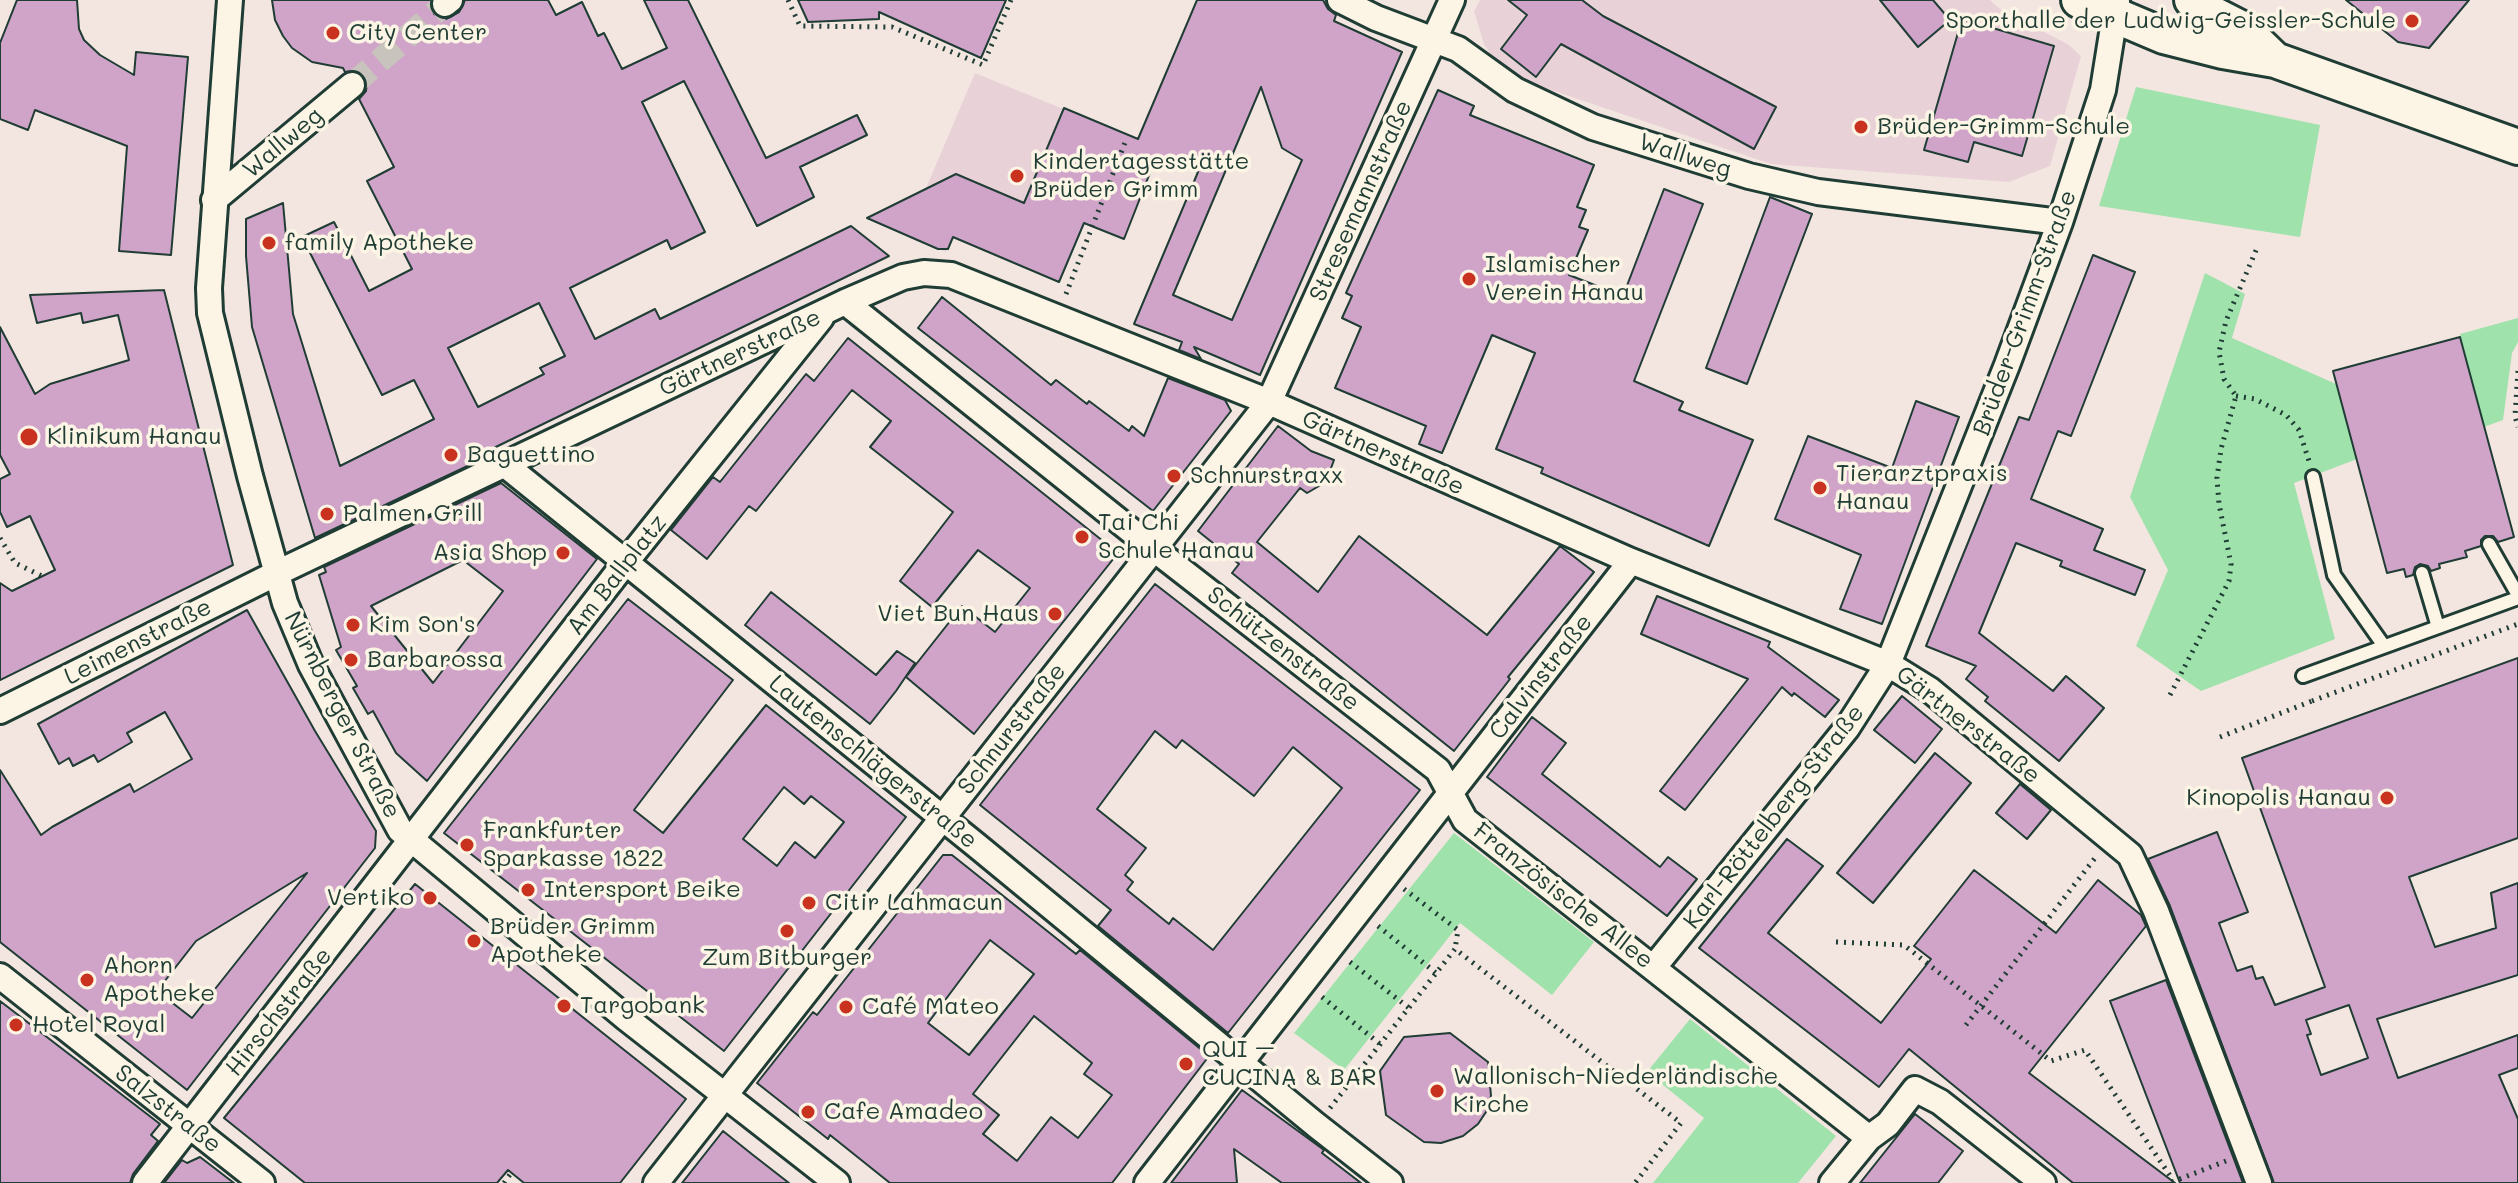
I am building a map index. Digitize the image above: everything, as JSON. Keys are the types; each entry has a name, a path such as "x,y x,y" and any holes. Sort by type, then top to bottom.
{"main road":[{"path":"2079,0 2116,8 2189,43 2275,60 2518,147"},
{"path":"2192,0 2199,7 2244,30 2275,60"},
{"path":"2483,134 2518,164"}],"street":[{"name":"Nürnberger Straße","path":"230,0 214,200 210,313 277,573 294,630 311,665 400,830 626,1018 837,1183"},
{"name":"Wallweg","path":"1340,0 1376,18 1458,49 1515,90 1593,127 1749,176 1818,192 2060,222"},
{"name":"Stresemannstraße","path":"1269,402 1452,0"},
{"name":"Brüder-Grimm-Straße","path":"1888,664 2060,222 2103,90 2116,8"},
{"name":"Wallweg","path":"214,200 352,85"},
{"name":"Gärtnerstraße","path":"277,573 835,307 903,277 924,273 951,275 1269,402 1631,561 1888,664 1930,690 2130,855 2150,897 2259,1183"},
{"name":"Schützenstraße","path":"835,307 1438,770 1451,793"},
{"name":"Am Ballplatz","path":"412,840 625,563 835,307"},
{"name":"Schnurstraße","path":"656,1183 1269,402"},
{"name":"Lautenschlägerstraße","path":"504,464 1241,1062"},
{"name":"Calvinstraße","path":"1451,793 1631,561"},
{"name":"Leimenstraße","path":"0,711 277,573"},
{"name":"Karl-Röttelberg-Straße","path":"1654,967 1847,728 1888,664"},
{"path":"1147,1183 1451,793"},
{"name":"Französische Allee","path":"1451,793 1465,820 1869,1138"},
{"name":"Hirschstraße","path":"145,1183 412,840"},
{"name":"Salzstraße","path":"0,976 262,1183"},
{"path":"1241,1062 1390,1183"},
{"path":"1832,1183 1869,1138 1888,1124 1915,1089 1940,1102 2043,1183"}],"lane":[{"path":"2313,477 2334,575 2384,646"},
{"path":"2303,676 2518,596 2489,544"},
{"path":"2422,573 2438,627"}],"path":[{"path":"788,0 800,26 849,23 892,27 931,39 983,65 1011,0"},
{"path":"1056,317 1126,140"},
{"path":"2257,248 2226,321 2219,352 2224,379 2236,396 2255,399 2286,415 2299,430 2313,477"},
{"path":"2518,371 2515,416 2518,427"},
{"path":"2170,695 2229,581 2231,564 2217,478 2221,449 2236,396"},
{"path":"0,538 15,563 42,576"},
{"path":"2220,737 2518,624"},
{"path":"2303,676 2312,701"},
{"path":"1966,1025 2110,838"},
{"path":"1316,1125 1455,949 1458,930 1387,875"},
{"path":"1359,911 1436,973"},
{"path":"1836,942 1904,945 2051,1061 2085,1050 2172,1182 2247,1152"},
{"path":"1331,947 1409,1008"},
{"path":"1455,949 1681,1123 1635,1183"},
{"path":"1303,982 1380,1044"},
{"path":"504,1183 511,1173"}],"shaded area":[{"name":"Brüder-Grimm-Schule","path":"1480,0 1990,0 2000,9 2069,45 2081,56 2050,166 2009,182 1771,164 1512,74 1493,58 1484,44 1474,11"},
{"name":"Kindertagesstätte Brüder Grimm","path":"975,73 1122,133 1059,282 953,237 946,252 919,241 918,207"}],"green space":[{"path":"2136,87 2320,125 2300,237 2099,206"},
{"path":"2205,273 2245,294 2232,338 2336,384 2357,459 2294,483 2335,639 2201,691 2136,646 2168,570 2130,497"},
{"path":"2518,318 2518,342 2512,353 2503,420 2484,427 2460,334"},
{"path":"1454,833 1594,942 1552,995 1460,923 1344,1070 1294,1033"},
{"path":"1690,1019 1836,1136 1798,1183 1653,1183 1704,1118 1647,1072"}],"building":[{"path":"17,0 77,0 79,29 84,40 100,55 134,75 136,52 188,57 171,255 119,251 127,146 35,110 28,130 0,119 0,43"},
{"path":"272,0 431,0 434,14 446,19 459,12 465,0 548,0 556,15 582,2 598,36 604,33 622,69 667,48 644,0 688,0 766,158 857,115 867,135 800,167 814,197 757,226 684,81 642,102 705,232 671,249 667,240 570,288 595,339 655,309 660,319 851,226 889,256 469,460 474,463 315,538 252,327 246,219 283,203 293,314 340,466 434,419 414,380 382,395 302,237 334,222 369,291 412,269 367,181 394,167 359,99 366,91 367,82 358,71 345,72 343,68 312,62 292,48 275,20","holes":["539,303 565,356 540,368 544,374 478,407 448,348"]},
{"path":"798,0 1006,0 981,58 879,12 879,19 808,22"},
{"path":"1197,0 1323,0 1336,15 1334,21 1402,52 1260,375 1194,347 1201,359 1179,350 1182,342 1134,324 1198,172 1157,155 1124,239 1084,223 1059,282 953,237 948,249 938,249 867,218 956,174 1024,203 1064,108 1138,139","holes":["1261,87 1282,148 1302,160 1232,320 1173,295"]},
{"path":"1508,0 1582,0 1603,16 1776,107 1754,149 1561,44 1536,77 1501,49 1527,15"},
{"path":"1880,0 1933,0 1950,20 1918,47"},
{"name":"Sporthalle der Ludwig-Geissler-Schule","path":"2346,0 2469,0 2429,48 2398,42"},
{"path":"1962,19 2054,46 2022,156 1974,142 1968,162 1924,150"},
{"path":"1438,90 1474,106 1470,115 1594,165 1577,207 1586,210 1579,227 1588,230 1569,275 1623,296 1664,189 1703,204 1634,381 1683,402 1679,410 1753,440 1709,546 1541,473 1543,468 1496,449 1535,353 1492,335 1442,453 1419,444 1426,426 1335,388 1361,327 1342,318 1352,296 1346,293"},
{"path":"1770,197 1812,214 1747,384 1706,368"},
{"path":"2093,255 2135,272 2071,436 2058,431 2031,499 2103,529 2094,550 2145,570 2135,595 2060,566 2062,561 2016,543 1979,633 2053,691 2066,676 2104,708 2059,761 1985,701 1988,697 1966,679 1976,666 1926,646 2019,417 2029,420"},
{"path":"164,290 233,565 0,680 0,583 12,591 55,570 30,516 7,527 0,512 0,479 10,474 0,455 0,327 35,394 50,384 129,360 118,315 83,323 81,313 37,323 30,295"},
{"path":"942,297 1051,385 1056,380 1129,431 1132,426 1144,436 1168,378 1225,400 1231,411 1153,511 918,328"},
{"path":"2460,337 2514,537 2498,542 2493,536 2485,536 2481,546 2465,551 2467,557 2439,564 2440,568 2431,571 2428,566 2420,564 2415,567 2413,575 2406,577 2404,569 2387,573 2333,371"},
{"path":"848,338 1118,553 974,734 906,677 962,606 995,632 1030,588 978,550 932,607 900,581 953,512 870,447 891,421 852,390 756,511 749,506 707,559 671,530 713,477 720,482 806,374 814,381"},
{"path":"1916,401 1959,417 1882,624 1840,609 1861,555 1775,519 1808,436 1892,468"},
{"path":"1278,426 1311,451 1334,460 1326,482 1307,493 1300,488 1257,542 1318,592 1359,536 1487,635 1560,546 1594,572 1508,677 1510,679 1454,751 1232,573 1239,564 1198,531"},
{"path":"501,483 597,559 427,781 396,753 373,711 368,714 353,688 357,686 336,650 341,647 319,575 326,572 324,567","holes":["463,560 503,591 433,683 371,606"]},
{"path":"1155,584 1420,790 1228,1033 1098,926 1111,910 980,805","holes":["1155,731 1176,748 1182,740 1254,796 1293,747 1342,788 1213,950 1173,918 1169,924 1127,890 1133,882 1125,875 1146,848 1097,809"]},
{"path":"771,592 876,675 897,651 915,663 870,724 745,625"},
{"path":"1657,596 1770,642 1768,647 1839,700 1825,717 1782,687 1685,810 1660,791 1748,679 1641,634"},
{"path":"628,599 733,680 634,810 663,833 766,705 906,817 724,1051 444,833","holes":["784,787 804,804 811,796 844,822 815,858 795,842 777,866 743,839"]},
{"path":"247,610 376,831 375,848 187,1090 0,942 0,770 41,835 130,784 134,792 192,759 165,712 127,733 132,742 98,762 94,755 73,766 69,758 59,764 38,724","holes":["307,873 192,1018 157,991 196,941"]},
{"path":"2518,658 2518,838 2409,877 2435,947 2496,928 2491,893 2518,883 2518,975 2377,1019 2398,1078 2518,1035 2518,1068 2499,1075 2518,1119 2518,1183 2274,1183 2170,906 2148,859 2217,832 2248,912 2219,923 2237,971 2252,966 2256,979 2263,977 2275,1005 2325,987 2242,758","holes":["2349,1005 2368,1058 2321,1075 2307,1035 2311,1034 2306,1020"]},
{"path":"1902,696 1942,729 1915,763 1874,730"},
{"path":"1532,717 1566,743 1542,774 1660,867 1668,857 1697,879 1667,916 1487,777"},
{"path":"1935,753 1971,783 1873,903 1837,873"},
{"path":"2020,784 2051,810 2027,839 1996,813"},
{"path":"1787,839 1823,866 1768,933 1881,1023 1931,959 1914,946 1974,870 2056,933 2098,880 2141,915 2146,926 2029,1073 2175,1183 2073,1183 1909,1049 1879,1087 1699,948"},
{"path":"943,855 952,855 1076,954 1080,950 1209,1056 1112,1183 890,1183 757,1083 813,1012 817,1015","holes":["990,940 1034,974 969,1055 928,1023","1034,1016 1092,1063 1084,1074 1112,1095 1078,1138 1051,1117 1017,1161 983,1134 999,1115 973,1094"]},
{"path":"415,884 686,1099 620,1183 524,1183 508,1170 497,1183 305,1183 224,1118"},
{"path":"2166,980 2243,1183 2180,1183 2110,1001"},
{"path":"0,1001 160,1124 151,1135 158,1141 133,1174 130,1183 0,1183"},
{"name":"Wallonisch-Niederländische Kirche","path":"1450,1033 1488,1062 1491,1096 1478,1124 1463,1136 1441,1143 1424,1142 1386,1115 1380,1071 1404,1037"},
{"path":"1242,1090 1324,1150 1322,1153 1361,1183 1282,1183 1234,1149 1237,1183 1171,1183"},
{"path":"1915,1114 1963,1151 1938,1183 1860,1183"},
{"path":"723,1131 753,1155 789,1183 682,1183"},
{"path":"200,1157 234,1183 164,1183 182,1160 187,1163"}],"tunnel":[{"path":"352,85 445,4"}],"place":[{"name":"Sporthalle der Ludwig-Geissler-Schule","path":"2412,21"},
{"name":"City Center","path":"333,33"},
{"name":"Brüder-Grimm-Schule","path":"1861,127"},
{"name":"Kindertagesstätte Brüder Grimm","path":"1017,176"},
{"name":"family Apotheke","path":"269,243"},
{"name":"Islamischer Verein Hanau","path":"1469,279"},
{"name":"Klinikum Hanau","path":"29,437"},
{"name":"Baguettino","path":"451,455"},
{"name":"Schnurstraxx","path":"1174,476"},
{"name":"Tierarztpraxis Hanau","path":"1820,488"},
{"name":"Palmen Grill","path":"327,514"},
{"name":"Tai Chi Schule Hanau","path":"1082,537"},
{"name":"Asia Shop","path":"563,553"},
{"name":"Viet Bun Haus","path":"1055,614"},
{"name":"Kim Son's","path":"353,625"},
{"name":"Barbarossa","path":"351,660"},
{"name":"Kinopolis Hanau","path":"2387,798"},
{"name":"Frankfurter Sparkasse 1822","path":"467,845"},
{"name":"Intersport Beike","path":"528,890"},
{"name":"Vertiko","path":"430,898"},
{"name":"Citir Lahmacun","path":"809,903"},
{"name":"Zum Bitburger","path":"787,931"},
{"name":"Brüder Grimm Apotheke","path":"474,941"},
{"name":"Ahorn Apotheke","path":"87,980"},
{"name":"Targobank","path":"564,1006"},
{"name":"Café Mateo","path":"846,1007"},
{"name":"Hotel Royal","path":"16,1025"},
{"name":"QUI – CUCINA & BAR","path":"1186,1064"},
{"name":"Wallonisch-Niederländische Kirche","path":"1437,1091"},
{"name":"Cafe Amadeo","path":"808,1112"}]}
